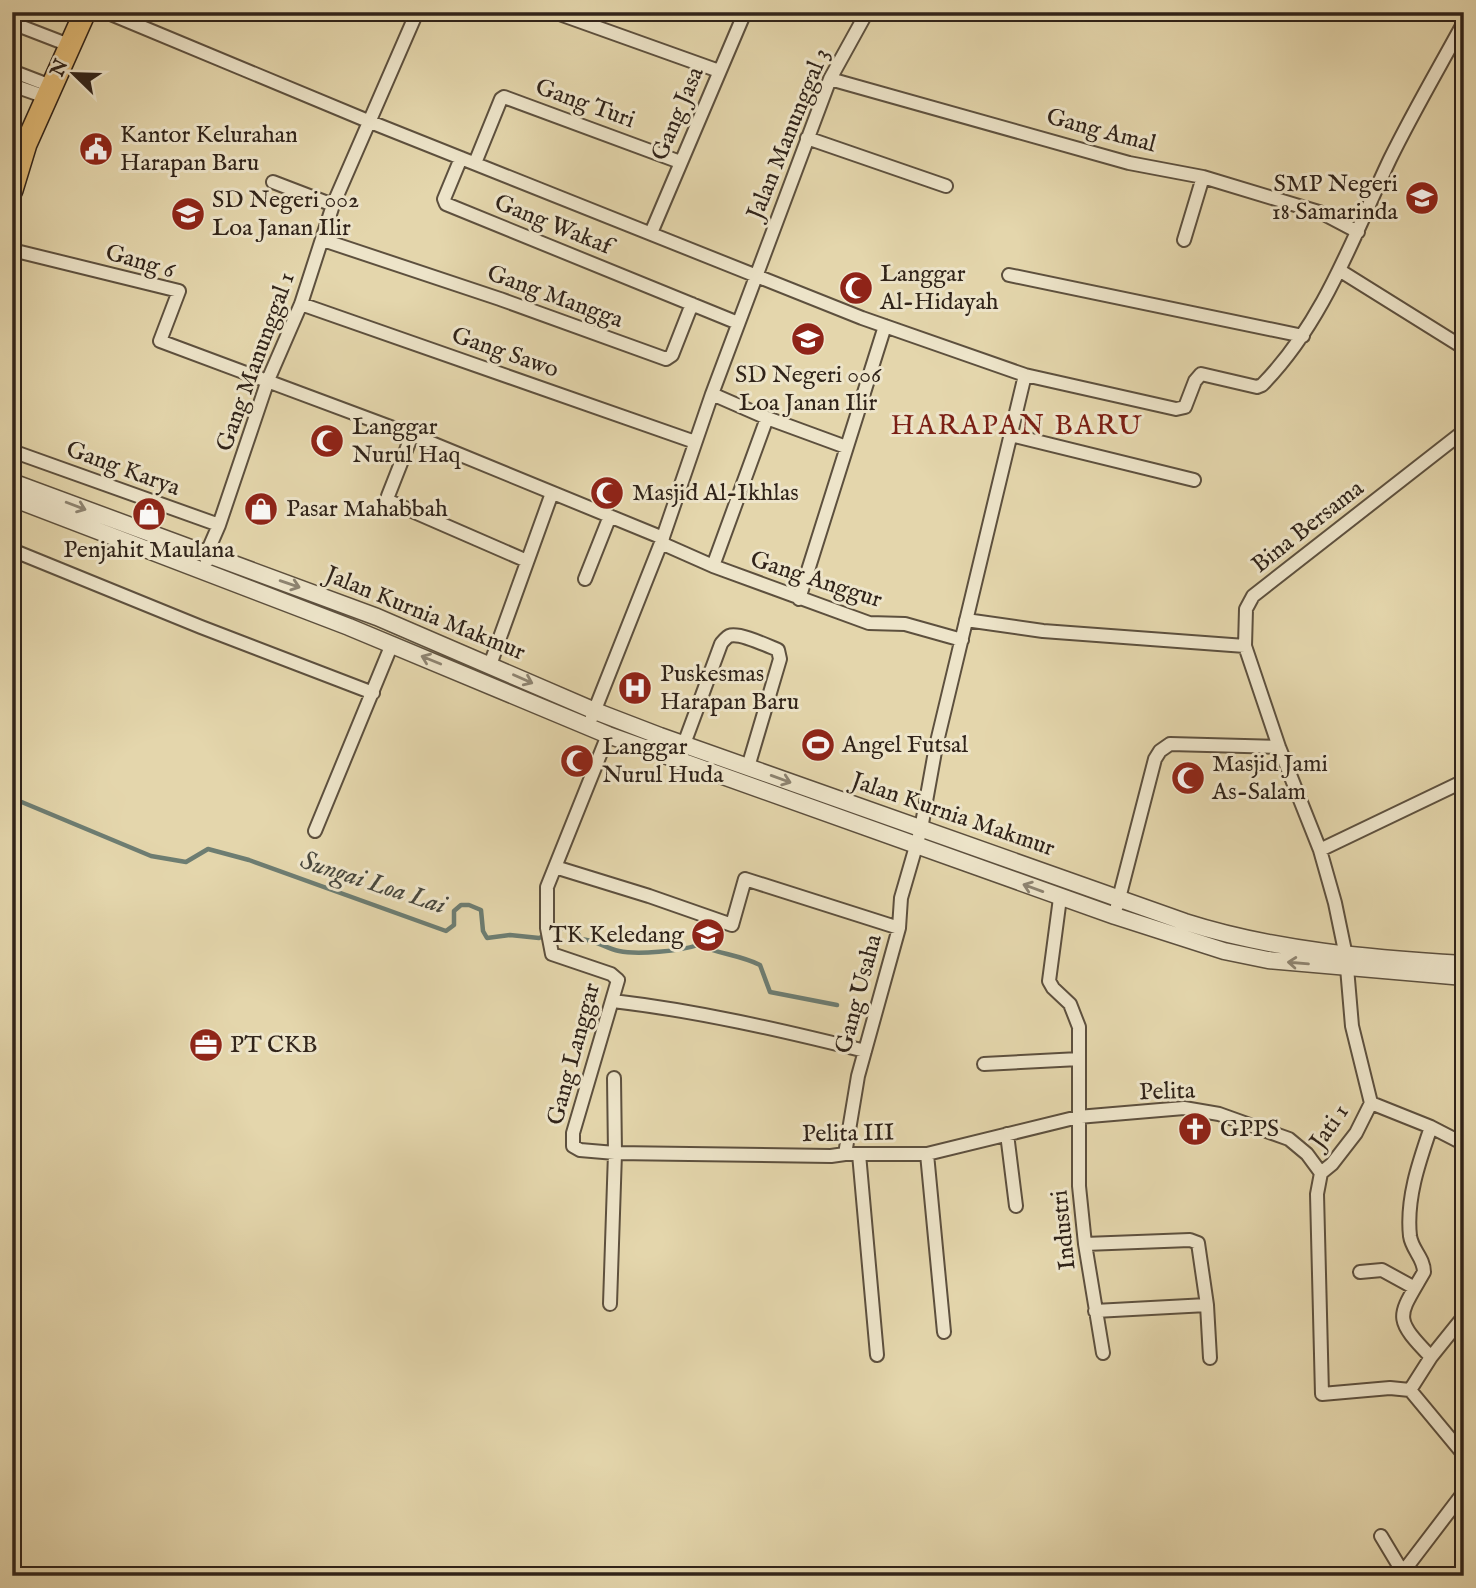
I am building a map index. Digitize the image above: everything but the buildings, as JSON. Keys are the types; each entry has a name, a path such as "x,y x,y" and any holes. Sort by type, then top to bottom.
{"highway":[{"path":"12,190 26,144 85,12"}],"street":[{"path":"106,12 368,121 885,326 1025,375 1176,409 1185,407 1200,374 1256,387 1262,386 1303,336 1358,232 1391,158 1464,22"},
{"name":"Gang Manunggal 1","path":"206,555 219,526 268,380 301,304 333,205 417,12"},
{"path":"554,12 719,71"},
{"name":"Gang Jasa","path":"651,233 745,12"},
{"name":"Jalan Manunggal 3","path":"589,727 662,541 712,394 807,138 830,79 867,12"},
{"path":"12,23 69,45"},
{"path":"12,71 48,91"},
{"name":"Gang Amal","path":"830,79 1129,163 1203,177 1322,213 1358,232"},
{"path":"12,85 48,91"},
{"name":"Gang Turi","path":"475,163 503,97 680,162"},
{"path":"807,138 946,186"},
{"name":"Gang Wakaf","path":"461,158 444,199 446,204 692,303"},
{"path":"1184,240 1203,177"},
{"path":"272,182 333,205"},
{"name":"Gang Mangga","path":"323,240 500,299 666,359 672,355 692,303"},
{"name":"Gang 6","path":"12,250 179,291 160,341 268,380"},
{"path":"1339,270 1464,348"},
{"path":"1009,275 1303,336"},
{"path":"692,303 738,323"},
{"name":"Gang Sawo","path":"301,304 695,442"},
{"path":"799,599 885,326"},
{"name":"Gang Usaha","path":"845,1154 864,1051 899,928 901,898 921,829 936,746 1025,375"},
{"name":"Gang Anggur","path":"268,380 552,492 610,516 713,566 799,599 869,623 905,624 962,640"},
{"path":"712,394 846,447"},
{"path":"713,566 767,418"},
{"name":"Bina Bersama","path":"1346,962 1335,903 1320,850 1279,747 1245,646 1247,609 1253,596 1464,431"},
{"path":"412,435 388,496 389,501 527,561"},
{"path":"1011,435 1194,480"},
{"name":"Gang Karya","path":"12,451 219,526"},
{"name":"Jalan Kurnia Makmur","path":"12,482 377,617 595,711 1118,899 1227,936 1346,962 1464,977"},
{"path":"490,665 552,492"},
{"name":"Jalan Kurnia Makmur","path":"12,498 392,644 608,735 1060,898 1224,951 1268,960 1464,964"},
{"path":"585,579 610,516"},
{"path":"12,550 373,693"},
{"path":"206,555 209,572"},
{"path":"966,620 1043,631 1245,646"},
{"path":"684,744 721,644 728,636 737,635 757,642 778,650 780,659 748,767"},
{"path":"315,831 392,644"},
{"name":"Gang Langgar","path":"608,735 547,887 548,934 552,954 617,977 613,1000 572,1140 573,1146 580,1150 615,1153"},
{"path":"1115,916 1155,759 1160,751 1170,744 1279,747"},
{"path":"1320,850 1464,781"},
{"path":"555,867 732,925 745,878 899,928"},
{"name":"Industri","path":"1060,898 1049,981 1052,988 1070,1004 1079,1027 1079,1186 1102,1353"},
{"name":"Jati 1","path":"1346,962 1352,1026 1371,1103 1356,1133 1332,1164 1321,1173 1317,1194 1322,1394 1390,1388 1410,1390"},
{"path":"613,1000 749,1022 864,1051"},
{"path":"984,1064 1079,1059"},
{"path":"610,1304 615,1153 614,1078"},
{"path":"1371,1103 1431,1127 1464,1144"},
{"name":"Pelita","path":"1078,1117 1184,1108 1219,1114 1289,1139 1307,1154 1321,1173"},
{"name":"Pelita III","path":"615,1153 831,1156 927,1154 1078,1117"},
{"path":"1431,1127 1413,1182 1410,1236 1424,1267 1402,1312 1404,1322 1417,1343 1431,1357"},
{"path":"1007,1134 1016,1206"},
{"path":"859,1154 877,1355"},
{"path":"927,1154 944,1332"},
{"path":"1085,1244 1198,1242 1207,1305 1210,1358"},
{"path":"1360,1272 1382,1270 1413,1287"},
{"path":"1095,1311 1207,1305"},
{"path":"1464,1316 1431,1357 1410,1390 1464,1455"},
{"path":"1381,1536 1404,1574 1464,1492"}],"waterway":[{"name":"Sungai Loa Lai","path":"12,798 151,856 186,862 208,849 249,860 446,931 454,925 454,911 461,905 469,905 481,910 483,931 487,938 510,935 539,938 566,927 576,930 581,939 627,952 659,952 698,945 760,965 770,992 837,1005"}],"place":[{"name":"Kantor Kelurahan Harapan Baru","path":"96,149"},
{"name":"SMP Negeri 18 Samarinda","path":"1422,198"},
{"name":"SD Negeri 002 Loa Janan Ilir","path":"188,214"},
{"name":"Langgar Al-Hidayah","path":"856,288"},
{"name":"SD Negeri 006 Loa Janan Ilir","path":"808,339"},
{"name":"Langgar Nurul Haq","path":"327,441"},
{"name":"Masjid Al-Ikhlas","path":"607,493"},
{"name":"Pasar Mahabbah","path":"261,509"},
{"name":"Penjahit Maulana","path":"149,514"},
{"name":"Puskesmas Harapan Baru","path":"635,688"},
{"name":"Angel Futsal","path":"818,745"},
{"name":"Langgar Nurul Huda","path":"577,761"},
{"name":"Masjid Jami As-Salam","path":"1188,778"},
{"name":"TK Keledang","path":"708,935"},
{"name":"PT CKB","path":"206,1045"},
{"name":"GPPS","path":"1195,1129"}],"district":[{"name":"HARAPAN BARU","path":"1017,426"}]}
